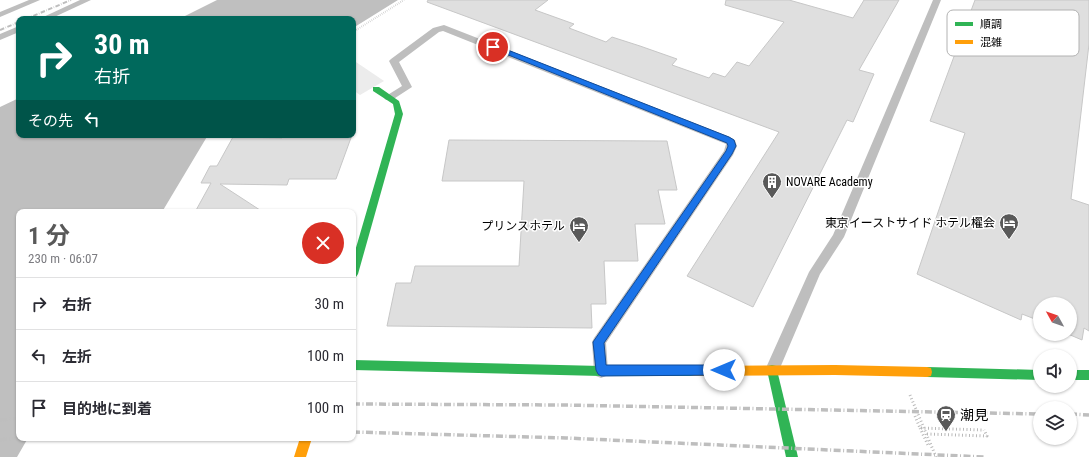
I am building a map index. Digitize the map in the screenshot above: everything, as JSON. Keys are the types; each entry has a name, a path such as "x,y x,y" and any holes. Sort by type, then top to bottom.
{"street":[{"path":"356,263 398,114 398,106 376,89"},
{"path":"356,365 601,370 772,370 1033,374"},
{"path":"772,370 792,457"},
{"path":"1077,375 1089,375"},
{"path":"300,457 305,441"}],"lane":[{"path":"0,15 36,0"},
{"path":"50,16 87,0"},
{"path":"772,370 815,272 838,237 937,0"},
{"path":"389,98 407,87 394,61 436,30 444,28 712,133 731,142 732,146 729,152 599,342 601,370"},
{"path":"0,37 16,30"}],"path":[{"path":"356,30 404,0"},
{"path":"910,393 936,457"},
{"path":"915,416 928,445"},
{"path":"920,428 984,430 987,436 927,434"}],"shaded area":[{"path":"217,0 398,0 356,26 356,16 185,16"},
{"path":"356,62 384,81 360,95 356,92"},
{"path":"16,99 16,138 206,138 164,209 16,209 16,441 26,441 17,457 0,457 0,107"}],"building":[{"path":"428,0 548,0 535,10 574,24 569,28 606,42 612,37 677,59 672,65 709,78 713,73 725,77 737,62 749,66 784,22 725,5 726,0 789,0 853,18 864,0 899,0 859,70 874,74 853,122 847,120 753,307 687,276 779,132 427,2"},
{"path":"975,0 1089,0 1089,44 1071,199 1089,205 1089,331 1084,328 1082,340 1077,338 1077,297 1033,297 1033,318 1022,314 1021,320 917,274 965,133 930,121 954,56 1079,56 1079,10 971,10"},
{"path":"232,138 351,138 336,179 289,179 287,185 220,184 258,209 197,209 211,183 201,183 210,166 217,166"},
{"name":"プリンスホテル","path":"449,140 667,141 677,190 658,190 665,224 635,224 638,261 604,261 606,304 591,304 592,328 387,326 396,283 411,283 415,266 519,266 524,181 442,181"}],"railway":[{"path":"33,16 71,0"},
{"path":"0,30 16,23"},
{"path":"356,404 563,405 1033,414"},
{"path":"1077,414 1089,415"},
{"path":"0,420 16,418"},
{"path":"356,432 566,438 984,457"},
{"path":"0,440 16,439"}],"traffic: fast":[{"path":"356,264 399,114 396,103 376,89"},
{"path":"356,365 601,371 694,371"},
{"path":"772,370 792,457"},
{"path":"927,372 1033,375"},
{"path":"1077,375 1089,375"}],"traffic: slow":[{"path":"694,371 835,370 927,372"},
{"path":"300,457 305,441"}],"place":[{"name":"NOVARE Academy","path":"772,199"},
{"name":"東京イーストサイド ホテル櫂会","path":"1009,240"},
{"name":"プリンスホテル","path":"579,243"},
{"name":"潮見","path":"946,432"}],"route":[{"path":"493,47 731,142 732,146 729,152 599,342 601,370 724,370"}]}
